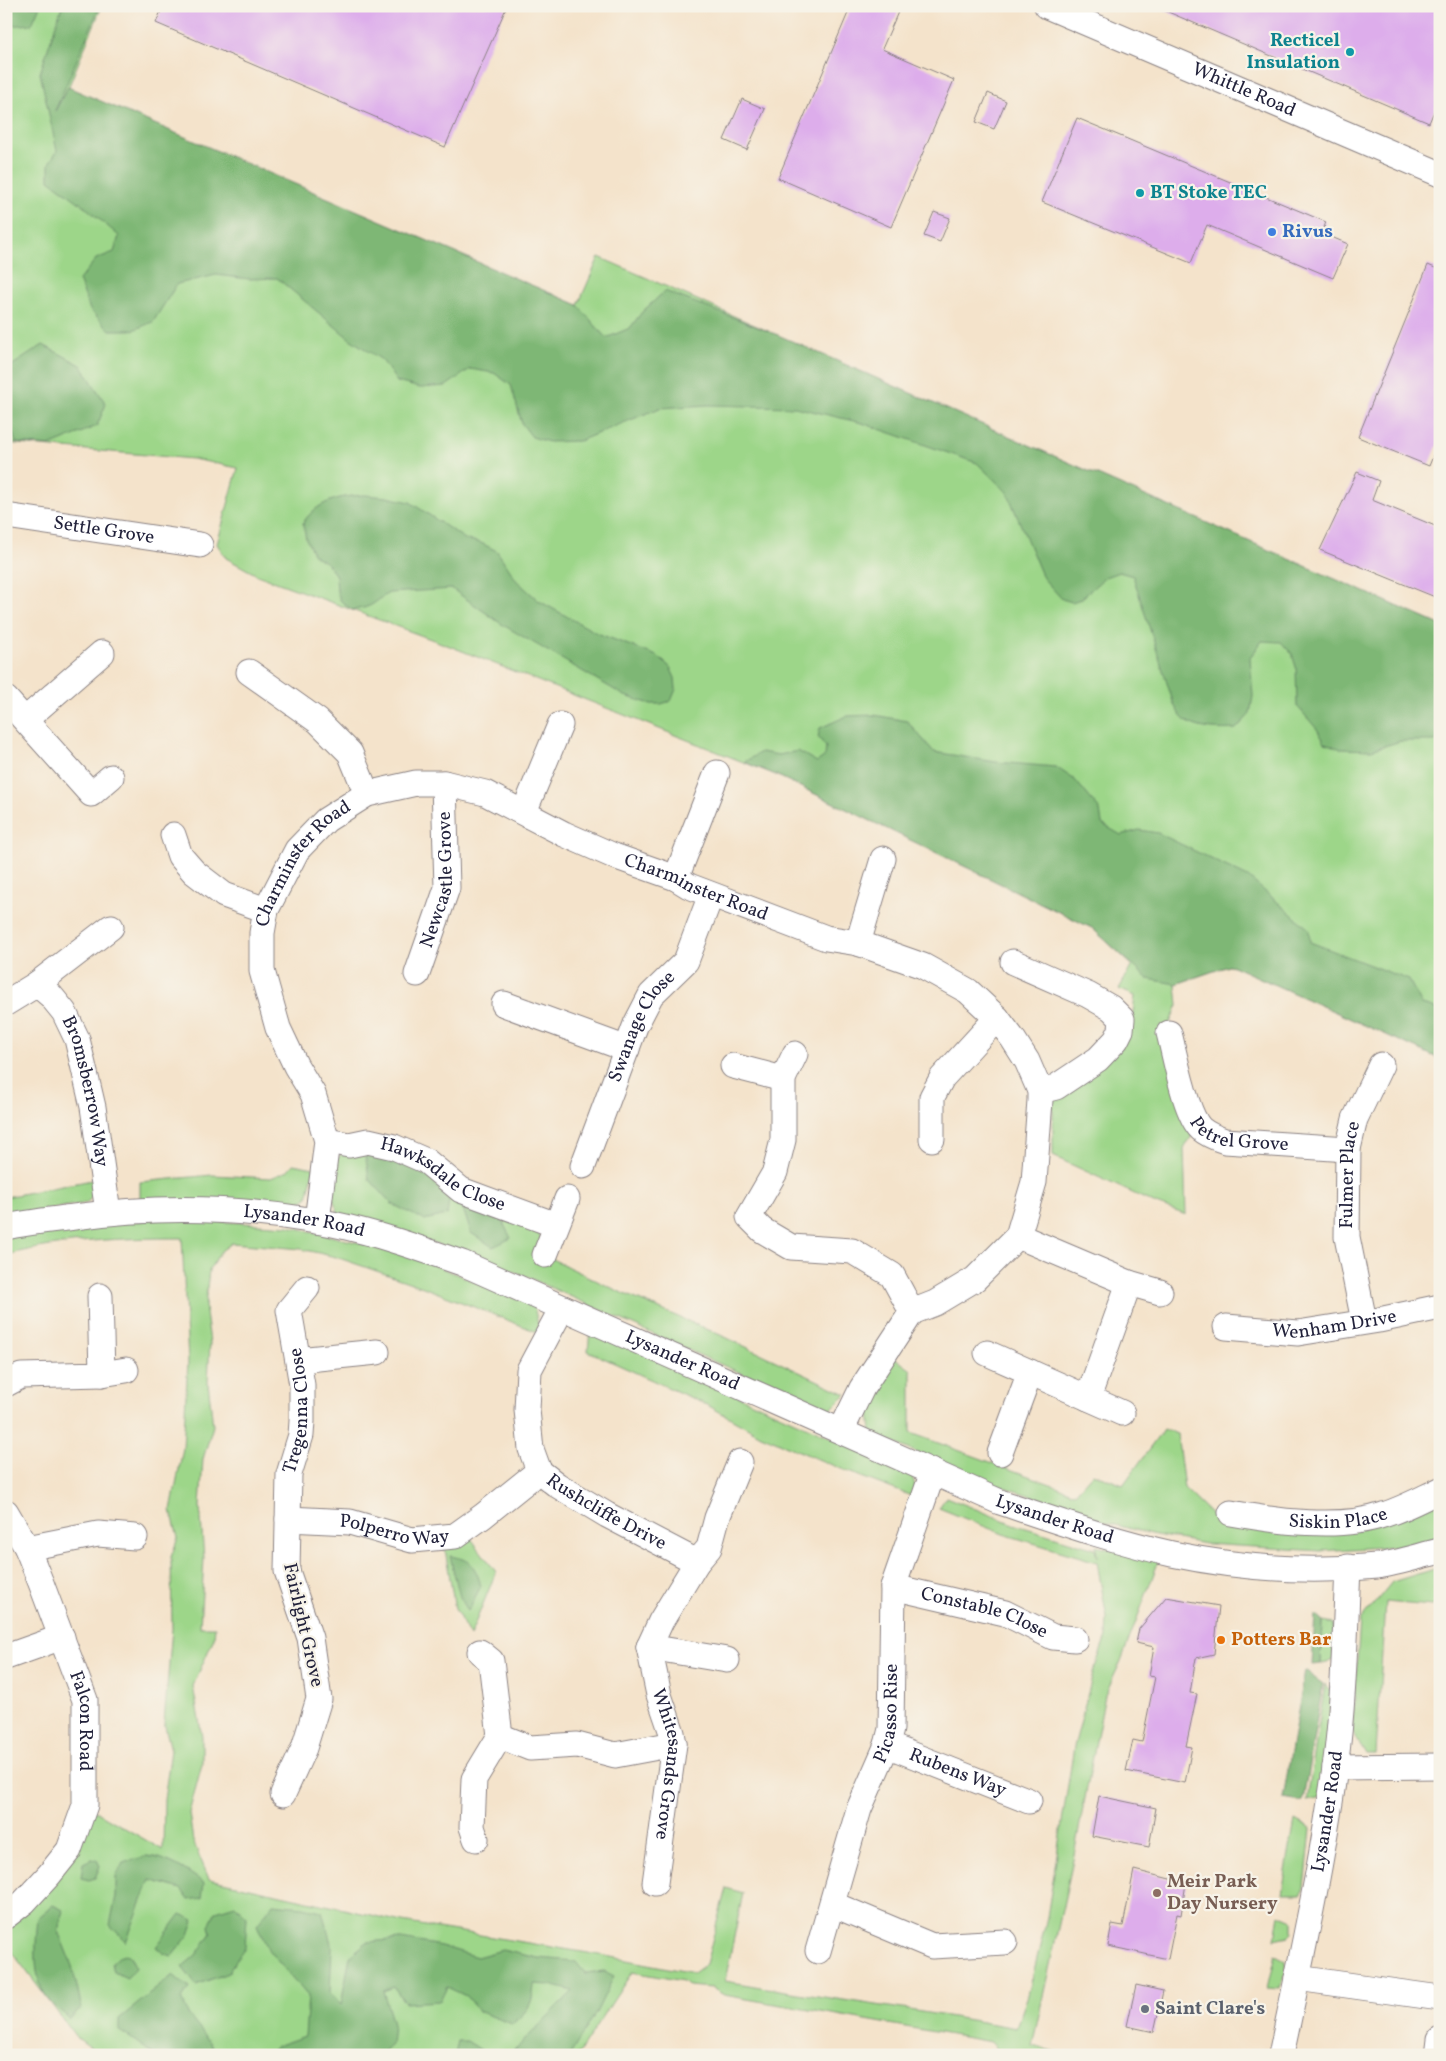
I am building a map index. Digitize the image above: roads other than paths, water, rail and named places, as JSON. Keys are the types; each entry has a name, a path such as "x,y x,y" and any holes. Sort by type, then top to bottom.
{"street":[{"name":"Whittle Road","path":"1047,6 1440,174"},
{"name":"Settle Grove","path":"6,516 200,545"},
{"path":"26,719 102,653"},
{"path":"249,672 318,721 350,753 367,794"},
{"path":"6,699 26,719 83,801 110,778"},
{"path":"524,812 560,725"},
{"path":"676,878 717,773"},
{"name":"Charminster Road","path":"317,1221 327,1141 313,1094 296,1066 278,1028 262,971 262,933 266,910 298,850 326,820 367,794 416,783 444,783 486,793 564,834 614,856 676,878 689,886 711,895 826,938 858,944 923,966 968,991 997,1018 1013,1038 1027,1061 1040,1091 1038,1152 1034,1182 1018,1236 974,1279 935,1303 912,1312"},
{"name":"Newcastle Grove","path":"417,974 447,888 444,783"},
{"path":"173,835 180,856 194,872 224,895 266,910"},
{"path":"858,944 883,859"},
{"name":"Swanage Close","path":"583,1166 636,1024 651,995 686,961 711,895"},
{"path":"6,1004 37,984 110,927"},
{"path":"1013,962 1088,995 1111,1008 1122,1019 1121,1030 1116,1040 1098,1059 1056,1087 1040,1091"},
{"name":"Bromsberrow Way","path":"37,984 51,996 64,1012 77,1039 93,1107 108,1212"},
{"path":"1118,1016 1126,992"},
{"path":"504,1004 626,1049"},
{"path":"932,1139 932,1097 942,1078 997,1018"},
{"name":"Petrel Grove","path":"1169,1033 1190,1112 1200,1128 1212,1136 1225,1141 1348,1149"},
{"path":"795,1054 783,1079 783,1140 775,1172 749,1217 762,1230 791,1247 852,1251 892,1275 912,1312 862,1388 841,1431"},
{"name":"Fulmer Place","path":"1364,1321 1347,1237 1348,1149 1355,1119 1381,1065"},
{"path":"733,1066 783,1079"},
{"name":"Hawksdale Close","path":"327,1141 349,1145 368,1141 394,1147 426,1161 461,1190 556,1224"},
{"path":"545,1255 567,1199"},
{"name":"Lysander Road","path":"6,1227 108,1212 159,1209 212,1209 317,1221 370,1234 462,1263 1000,1502 1093,1532 1172,1554 1256,1567 1303,1569 1378,1566 1440,1551"},
{"path":"1018,1236 1129,1283 1160,1292"},
{"path":"1088,1398 1129,1283"},
{"name":"Tregenna Close","path":"288,1514 289,1474 301,1435 302,1421 302,1385 289,1310 307,1288"},
{"path":"100,1296 102,1374"},
{"name":"Wenham Drive","path":"1226,1327 1298,1332 1379,1320 1440,1307"},
{"name":"Rushcliffe Drive","path":"562,1308 529,1370 527,1410 531,1449 540,1471 556,1485 607,1515 697,1562"},
{"path":"298,1360 377,1352"},
{"path":"987,1352 1122,1413"},
{"path":"6,1384 21,1376 102,1374 126,1370"},
{"path":"1000,1453 1030,1372"},
{"path":"727,1660 649,1647 661,1621 697,1562 709,1548 717,1518 740,1462"},
{"name":"Polperro Way","path":"288,1514 350,1522 412,1540 455,1536 540,1471"},
{"name":"Picasso Rise","path":"818,1951 859,1809 887,1745 891,1729 893,1587 933,1472"},
{"name":"Siskin Place","path":"1231,1513 1274,1520 1350,1522 1384,1515 1440,1490"},
{"name":"Falcon Road","path":"6,1512 27,1548 85,1700 85,1805 69,1850 49,1876 24,1902 6,1916"},
{"name":"Fairlight Grove","path":"283,1794 304,1748 320,1699 310,1638 287,1571 288,1514"},
{"path":"27,1548 98,1534 135,1537"},
{"name":"Lysander Road","path":"1281,2055 1297,1978 1335,1767 1343,1688 1348,1567"},
{"name":"Constable Close","path":"893,1587 1005,1613 1053,1636 1075,1640"},
{"path":"6,1657 62,1637"},
{"name":"Whitesands Grove","path":"649,1647 659,1695 674,1744 655,1883"},
{"path":"476,1839 472,1827 474,1779 500,1736 492,1661 480,1652"},
{"path":"500,1736 530,1748 577,1745 615,1754 674,1744"},
{"name":"Rubens Way","path":"887,1745 1029,1801"},
{"path":"1335,1767 1440,1766"},
{"path":"832,1904 932,1946 1005,1942"},
{"path":"1297,1978 1440,1998"},
{"path":"1438,2055 1440,2039"}],"place":[{"name":"Recticel Insulation","path":"1350,52"},
{"name":"BT Stoke TEC","path":"1140,193"},
{"name":"Rivus","path":"1272,232"},
{"name":"Potters Bar","path":"1221,1640"},
{"name":"Meir Park Day Nursery","path":"1157,1893"},
{"name":"Saint Clare's","path":"1145,2009"}]}
